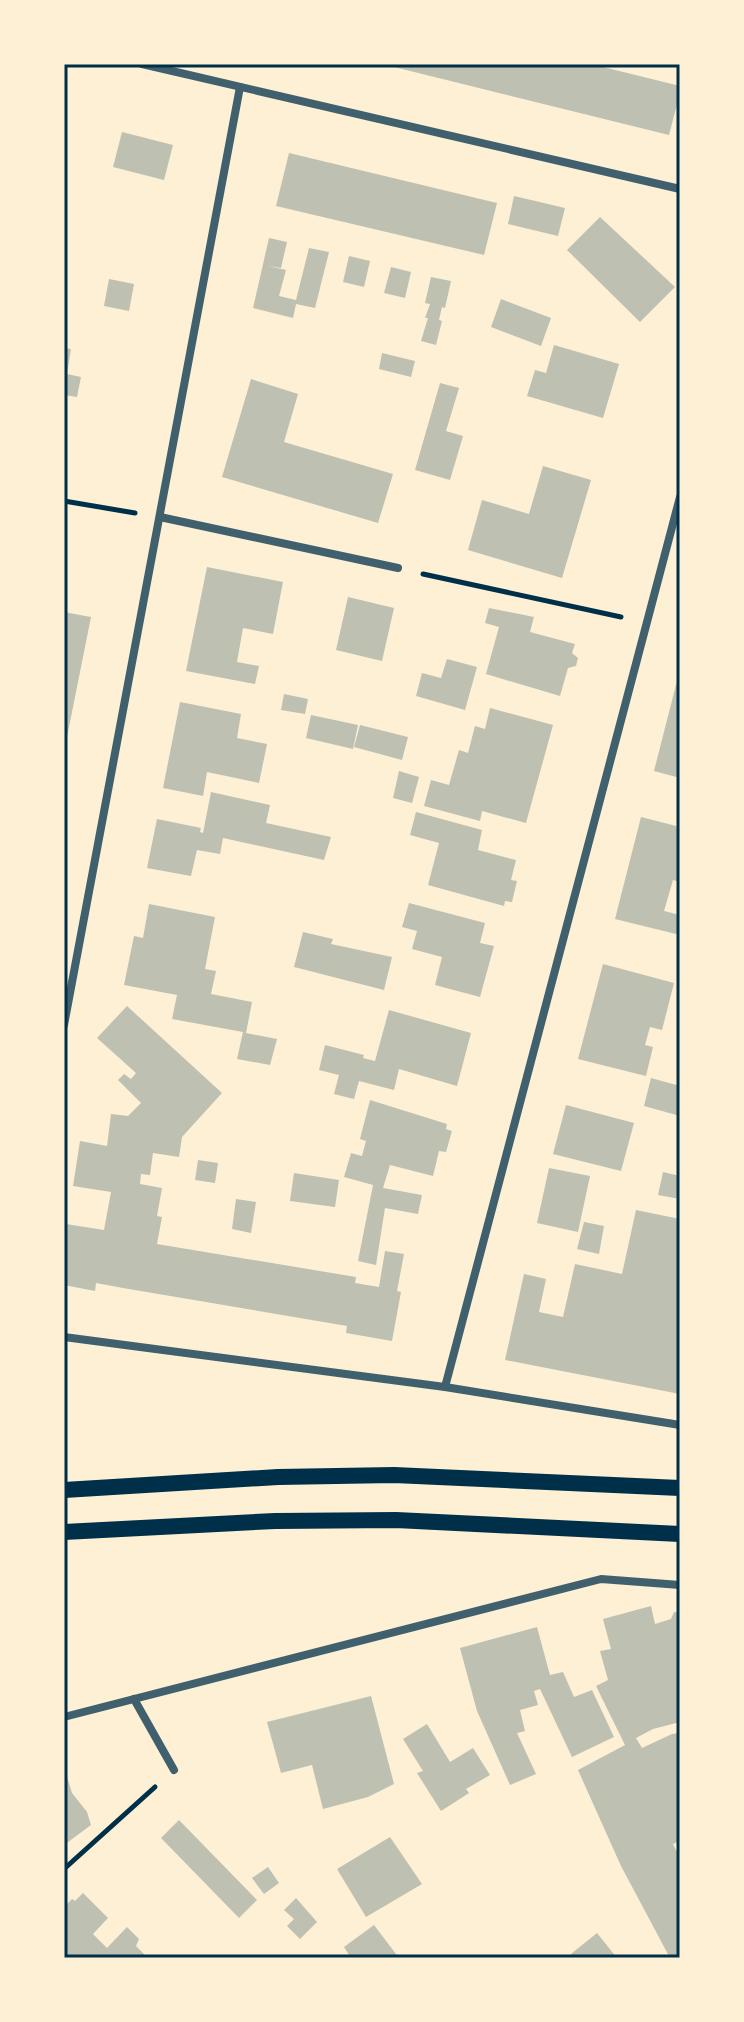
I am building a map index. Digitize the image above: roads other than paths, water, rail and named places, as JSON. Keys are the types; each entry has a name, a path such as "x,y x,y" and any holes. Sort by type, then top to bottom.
{"main road":[{"path":"64,1490 278,1477 394,1475 680,1488"},
{"path":"64,1532 275,1521 396,1520 680,1534"}],"street":[{"path":"142,64 680,189"},
{"path":"64,1025 240,87"},
{"path":"445,1387 680,497"},
{"path":"160,517 398,568"},
{"path":"64,1337 445,1387 680,1425"},
{"path":"64,1717 601,1579 680,1585"},
{"path":"134,1699 174,1770"}]}
